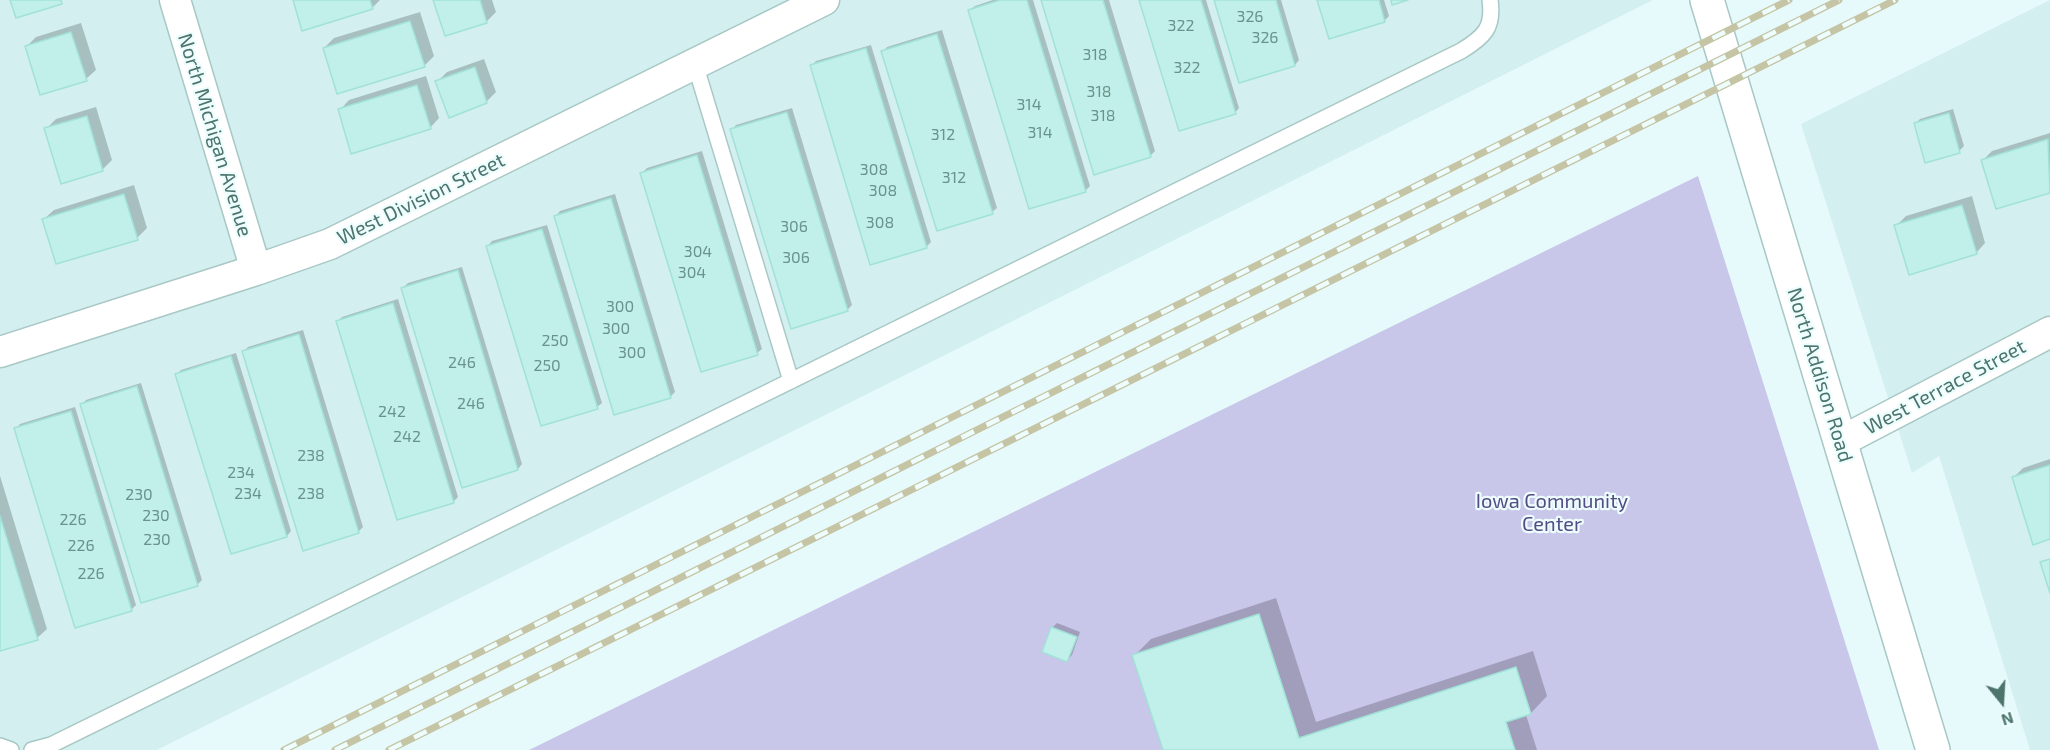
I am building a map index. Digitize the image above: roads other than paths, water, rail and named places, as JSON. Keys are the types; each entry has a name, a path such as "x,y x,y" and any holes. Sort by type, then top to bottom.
{"street":[{"name":"North Michigan Avenue","path":"175,0 256,270"},
{"name":"West Division Street","path":"0,352 330,244 824,0"},
{"name":"North Addison Road","path":"1707,0 1933,750"},
{"name":"West Terrace Street","path":"1840,442 2050,332"}],"lane":[{"path":"32,750 51,745 1461,51 1479,40 1489,26 1492,15 1490,0"},
{"path":"695,64 791,381"},
{"path":"0,746 10,750"}],"railway":[{"path":"284,750 1789,0"},
{"path":"335,750 1839,0"},
{"path":"389,750 1895,0"}],"park label":[{"name":"Iowa Community Center","path":"1552,512"}]}
